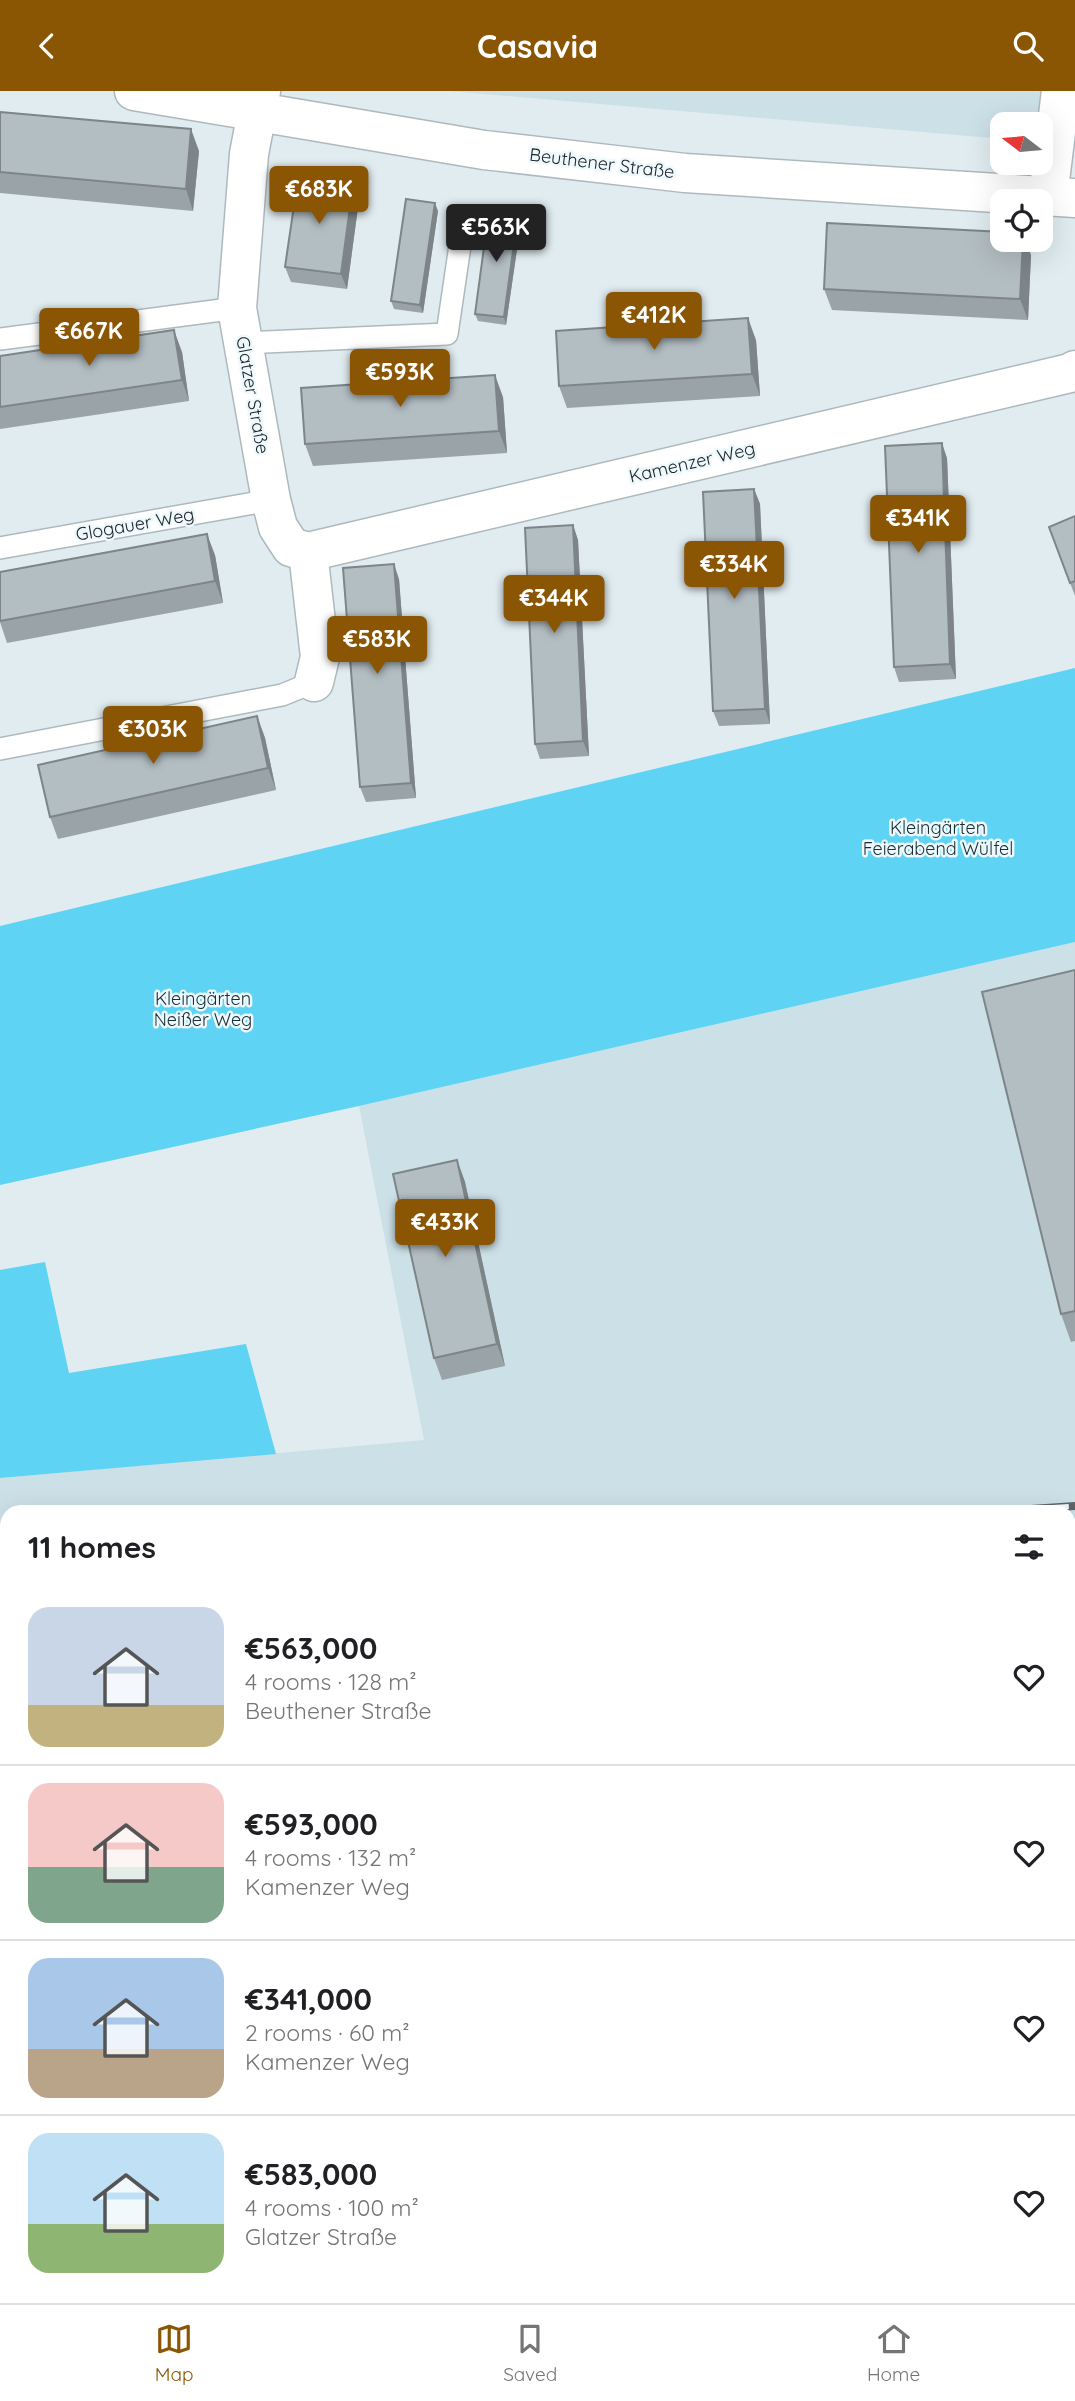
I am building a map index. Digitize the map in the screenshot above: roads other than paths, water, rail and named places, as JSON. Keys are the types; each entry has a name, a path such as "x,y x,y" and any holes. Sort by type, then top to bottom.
{"street":[{"name":"Beuthener Straße","path":"134,91 258,102 484,150 685,173 1061,198"},
{"path":"1060,91 1061,198"},
{"name":"Glatzer Straße","path":"258,102 249,154 240,325 278,527 291,547 308,552"},
{"name":"Kamenzer Weg","path":"308,552 1057,377 1075,370"},
{"path":"308,552 320,657 314,682"}],"lane":[{"path":"0,339 240,325 447,334 463,225"},
{"name":"Glogauer Weg","path":"0,548 271,500"},
{"path":"0,750 282,695 314,682"}],"park label":[{"name":"Kleingärten Feierabend Wülfel","path":"938,838"},
{"name":"Kleingärten Neißer Weg","path":"203,1008"}]}
